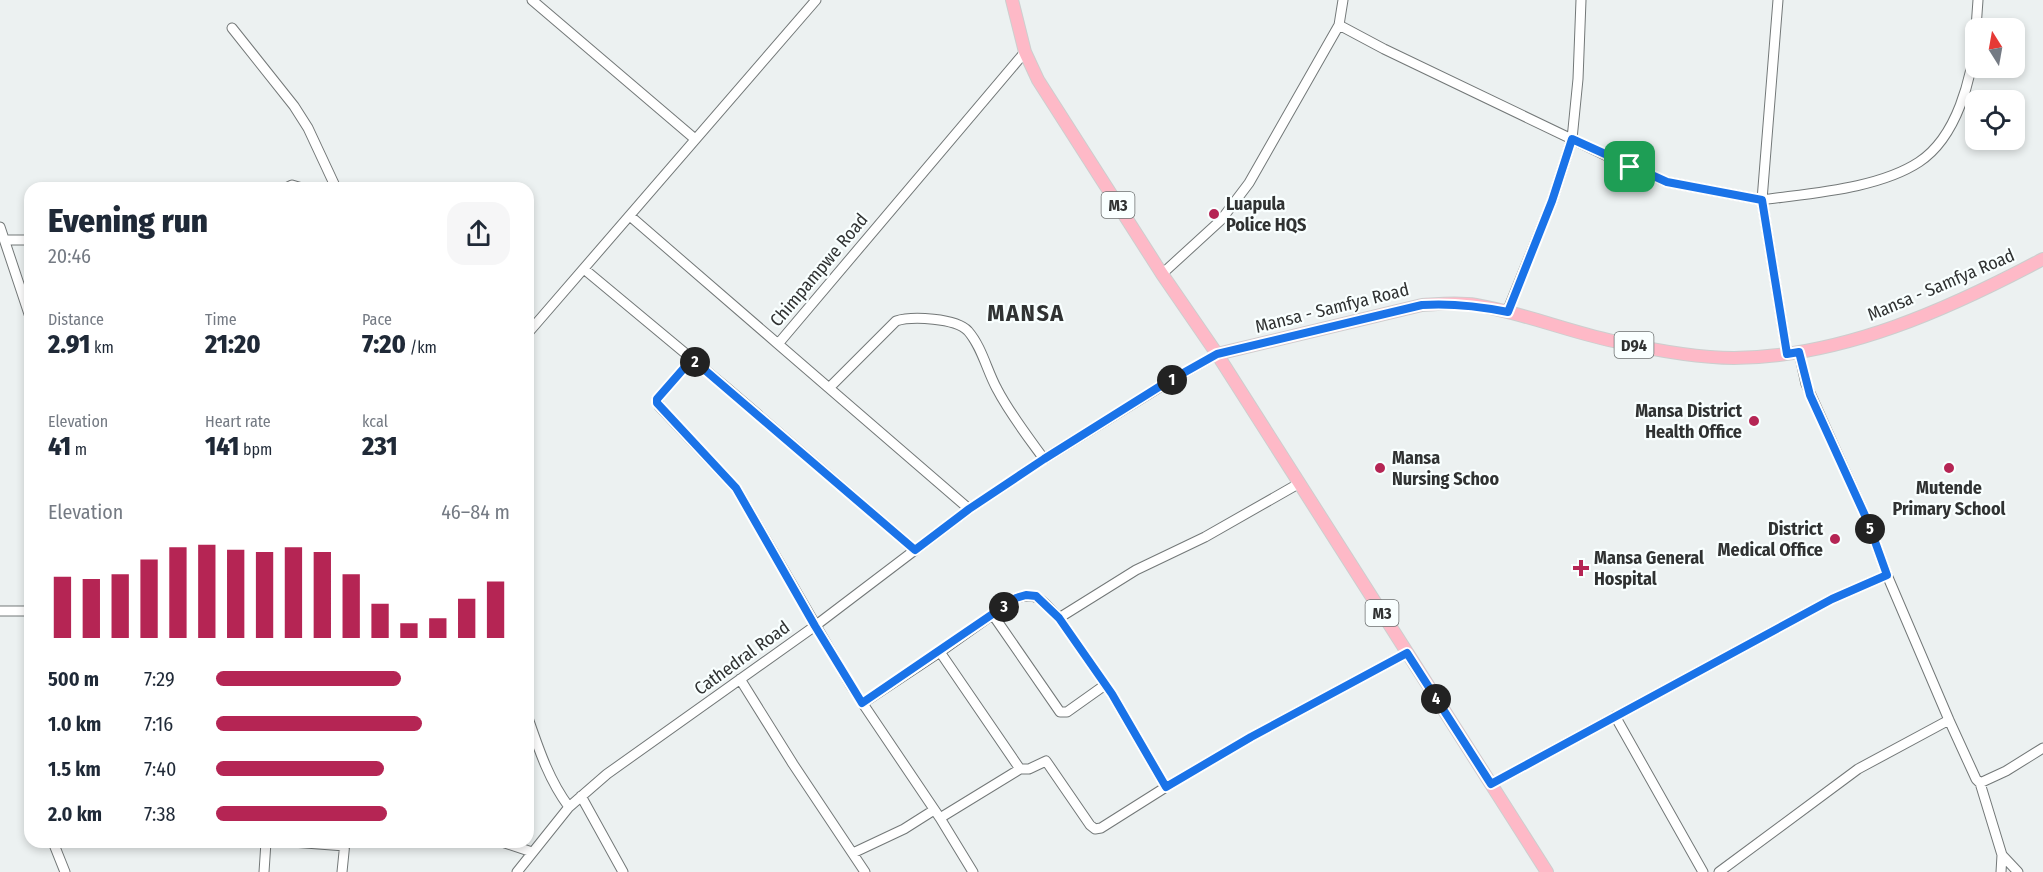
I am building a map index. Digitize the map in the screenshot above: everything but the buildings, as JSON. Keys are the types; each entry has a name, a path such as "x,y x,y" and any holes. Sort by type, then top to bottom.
{"main road":[{"name":"M3","path":"1012,0 1025,52 1038,81 1162,274 1217,354 1547,872"},
{"name":"Mansa - Samfya Road","path":"1217,354 1422,305 1447,303 1475,305 1508,312 1613,341 1677,352 1732,358 1793,353 1866,336 1907,321 1954,303 2043,259"}],"street":[{"path":"532,0 695,139"},
{"path":"534,326 816,0"},
{"path":"1162,274 1221,220 1248,183 1339,25 1343,0"},
{"path":"1508,312 1552,201 1572,139 1578,80 1581,0"},
{"path":"1778,0 1762,200 1793,353 1868,522 1887,575 1948,720 1970,769 1980,783 2002,855 2001,872"},
{"path":"1977,18 1978,0"},
{"path":"1339,25 1572,139 1667,182 1762,200 1844,189 1892,176 1920,162 1940,142 1957,113 1968,78"},
{"path":"232,28 294,106 308,128 333,182"},
{"name":"Chimpampwe Road","path":"969,509 778,344 1025,52"},
{"path":"630,216 778,344"},
{"path":"0,227 24,299"},
{"path":"5,240 24,240"},
{"path":"584,268 915,550"},
{"path":"829,388 896,321 908,317 956,324 967,330 977,345 996,389 1044,459"},
{"name":"Cathedral Road","path":"520,871 532,852 569,807 606,774 815,626 969,509 1162,385 1217,354"},
{"path":"692,359 657,399 657,403 736,488 862,703 973,872"},
{"path":"1059,618 1136,570 1205,537 1298,484"},
{"path":"1491,784 1832,599 1887,575"},
{"path":"862,703 940,652 1016,598 1036,596 1059,618 1105,685 1166,787"},
{"path":"0,610 24,611"},
{"path":"993,615 1060,712 1067,712 1105,685"},
{"path":"940,652 1020,769"},
{"path":"853,853 937,814 1020,769 1029,769 1044,762 1048,762 1090,825 1095,829 1101,828 1251,737 1407,653"},
{"path":"740,679 865,872"},
{"path":"1615,716 1702,872"},
{"path":"1719,872 1858,769 1948,720"},
{"path":"534,735 544,764 558,792 569,807"},
{"path":"1980,783 2006,771 2043,748"},
{"path":"581,796 623,872"},
{"path":"55,848 65,872"},
{"path":"264,872 266,848"},
{"path":"342,872 345,848"},
{"path":"520,848 532,852"},
{"path":"2002,855 2018,872"}],"place":[{"name":"Luapula Police HQS","path":"1214,214"},
{"name":"Mansa District Health Office","path":"1754,421"},
{"name":"Mansa Nursing Schoo","path":"1380,468"},
{"name":"Mutende Primary School","path":"1949,468"},
{"name":"District Medical Office","path":"1835,539"},
{"name":"Mansa General Hospital","path":"1581,568"}],"district":[{"name":"MANSA","path":"1026,313"}],"route":[{"path":"1572,139 1630,167 1667,182 1762,200 1787,354 1799,352 1810,395 1868,522 1887,575 1832,599 1491,784 1407,653 1251,737 1166,787 1112,694 1059,618 1036,596 1031,595 1016,598 940,652 862,703 736,488 657,403 657,399 692,359 915,550 969,509 1044,459 1162,385 1217,354 1422,305 1447,303 1475,305 1508,312 1552,201 1572,139"}]}
